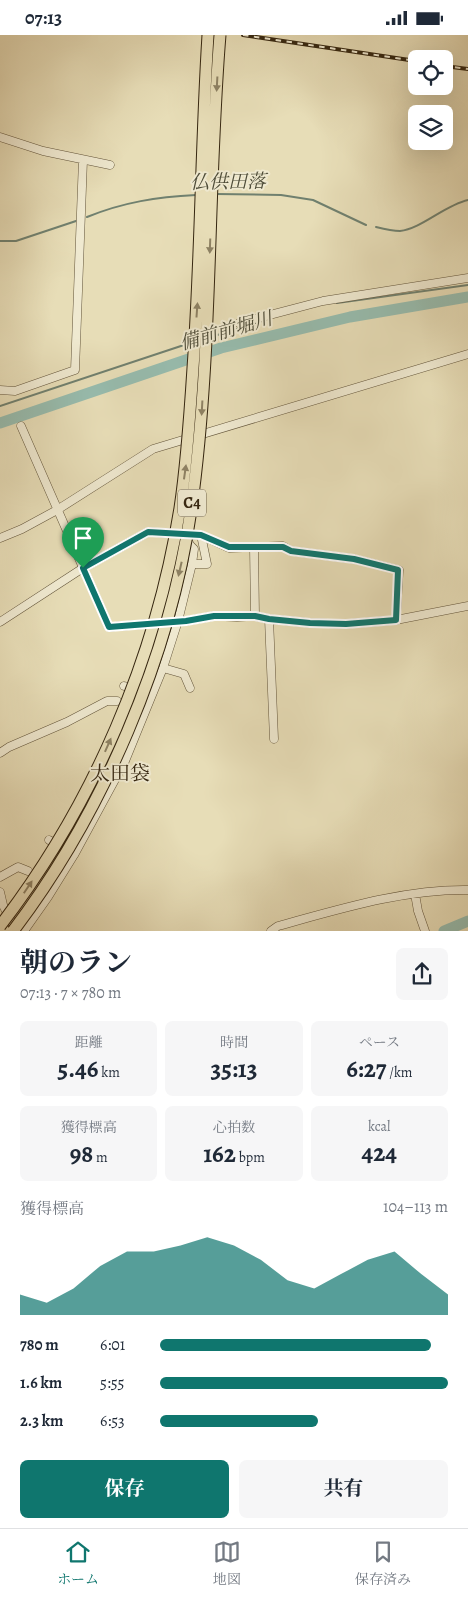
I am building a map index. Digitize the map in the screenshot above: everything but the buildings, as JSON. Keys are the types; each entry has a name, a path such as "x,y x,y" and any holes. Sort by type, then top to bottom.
{"highway":[{"name":"C4","path":"0,926 40,869 70,820 101,761 138,673 164,584 180,508 190,426 199,287 208,35"},
{"name":"C4","path":"14,931 52,875 111,768 150,672 179,571 191,510 201,422 220,35"}],"street":[{"path":"0,137 43,151 110,165"},
{"path":"0,390 15,391 75,370 84,160"},
{"path":"239,323 323,301 468,278"},
{"path":"0,538 22,529 56,510 153,449 468,354"},
{"path":"20,426 109,627 214,616 255,616 269,619 346,624 396,620 468,606"},
{"path":"0,622 83,568 148,532 201,535 229,547 283,547 291,551 354,559 398,570 396,620"},
{"path":"24,931 74,855 117,779 163,670 178,621 192,564 194,549 185,534"},
{"path":"192,564 207,564 201,535"},
{"path":"254,547 255,616"},
{"path":"269,619 274,739"},
{"path":"124,686 129,688 148,675 163,670 184,674 190,688"},
{"path":"0,753 107,701 117,701"},
{"path":"49,840 74,855"},
{"path":"0,877 18,867 28,871"},
{"path":"271,931 278,926 358,904 443,889 468,890"},
{"path":"0,893 14,931"},
{"path":"415,894 424,927"}],"waterway":[{"name":"仏供田落","path":"216,194 281,195 313,200 366,225"},
{"name":"仏供田落","path":"87,217 141,201 196,195"},
{"name":"仏供田落","path":"376,227 397,231 408,229 468,200"},
{"name":"仏供田落","path":"0,241 16,241 76,221"},
{"path":"337,303 468,285"},
{"name":"備前前堀川","path":"0,423 221,348 350,317 468,297"},
{"path":"211,337 262,321"},
{"path":"0,406 190,343"},
{"path":"444,931 468,921"}],"railway":[{"path":"243,35 408,60"},
{"path":"453,67 468,69"}],"district":[{"name":"太田袋","path":"120,773"}],"route":[{"path":"148,532 201,535 229,547 283,547 291,551 354,559 398,570 396,620 346,624 310,623 255,616 214,616 186,621 109,627 83,568 148,532"}]}
